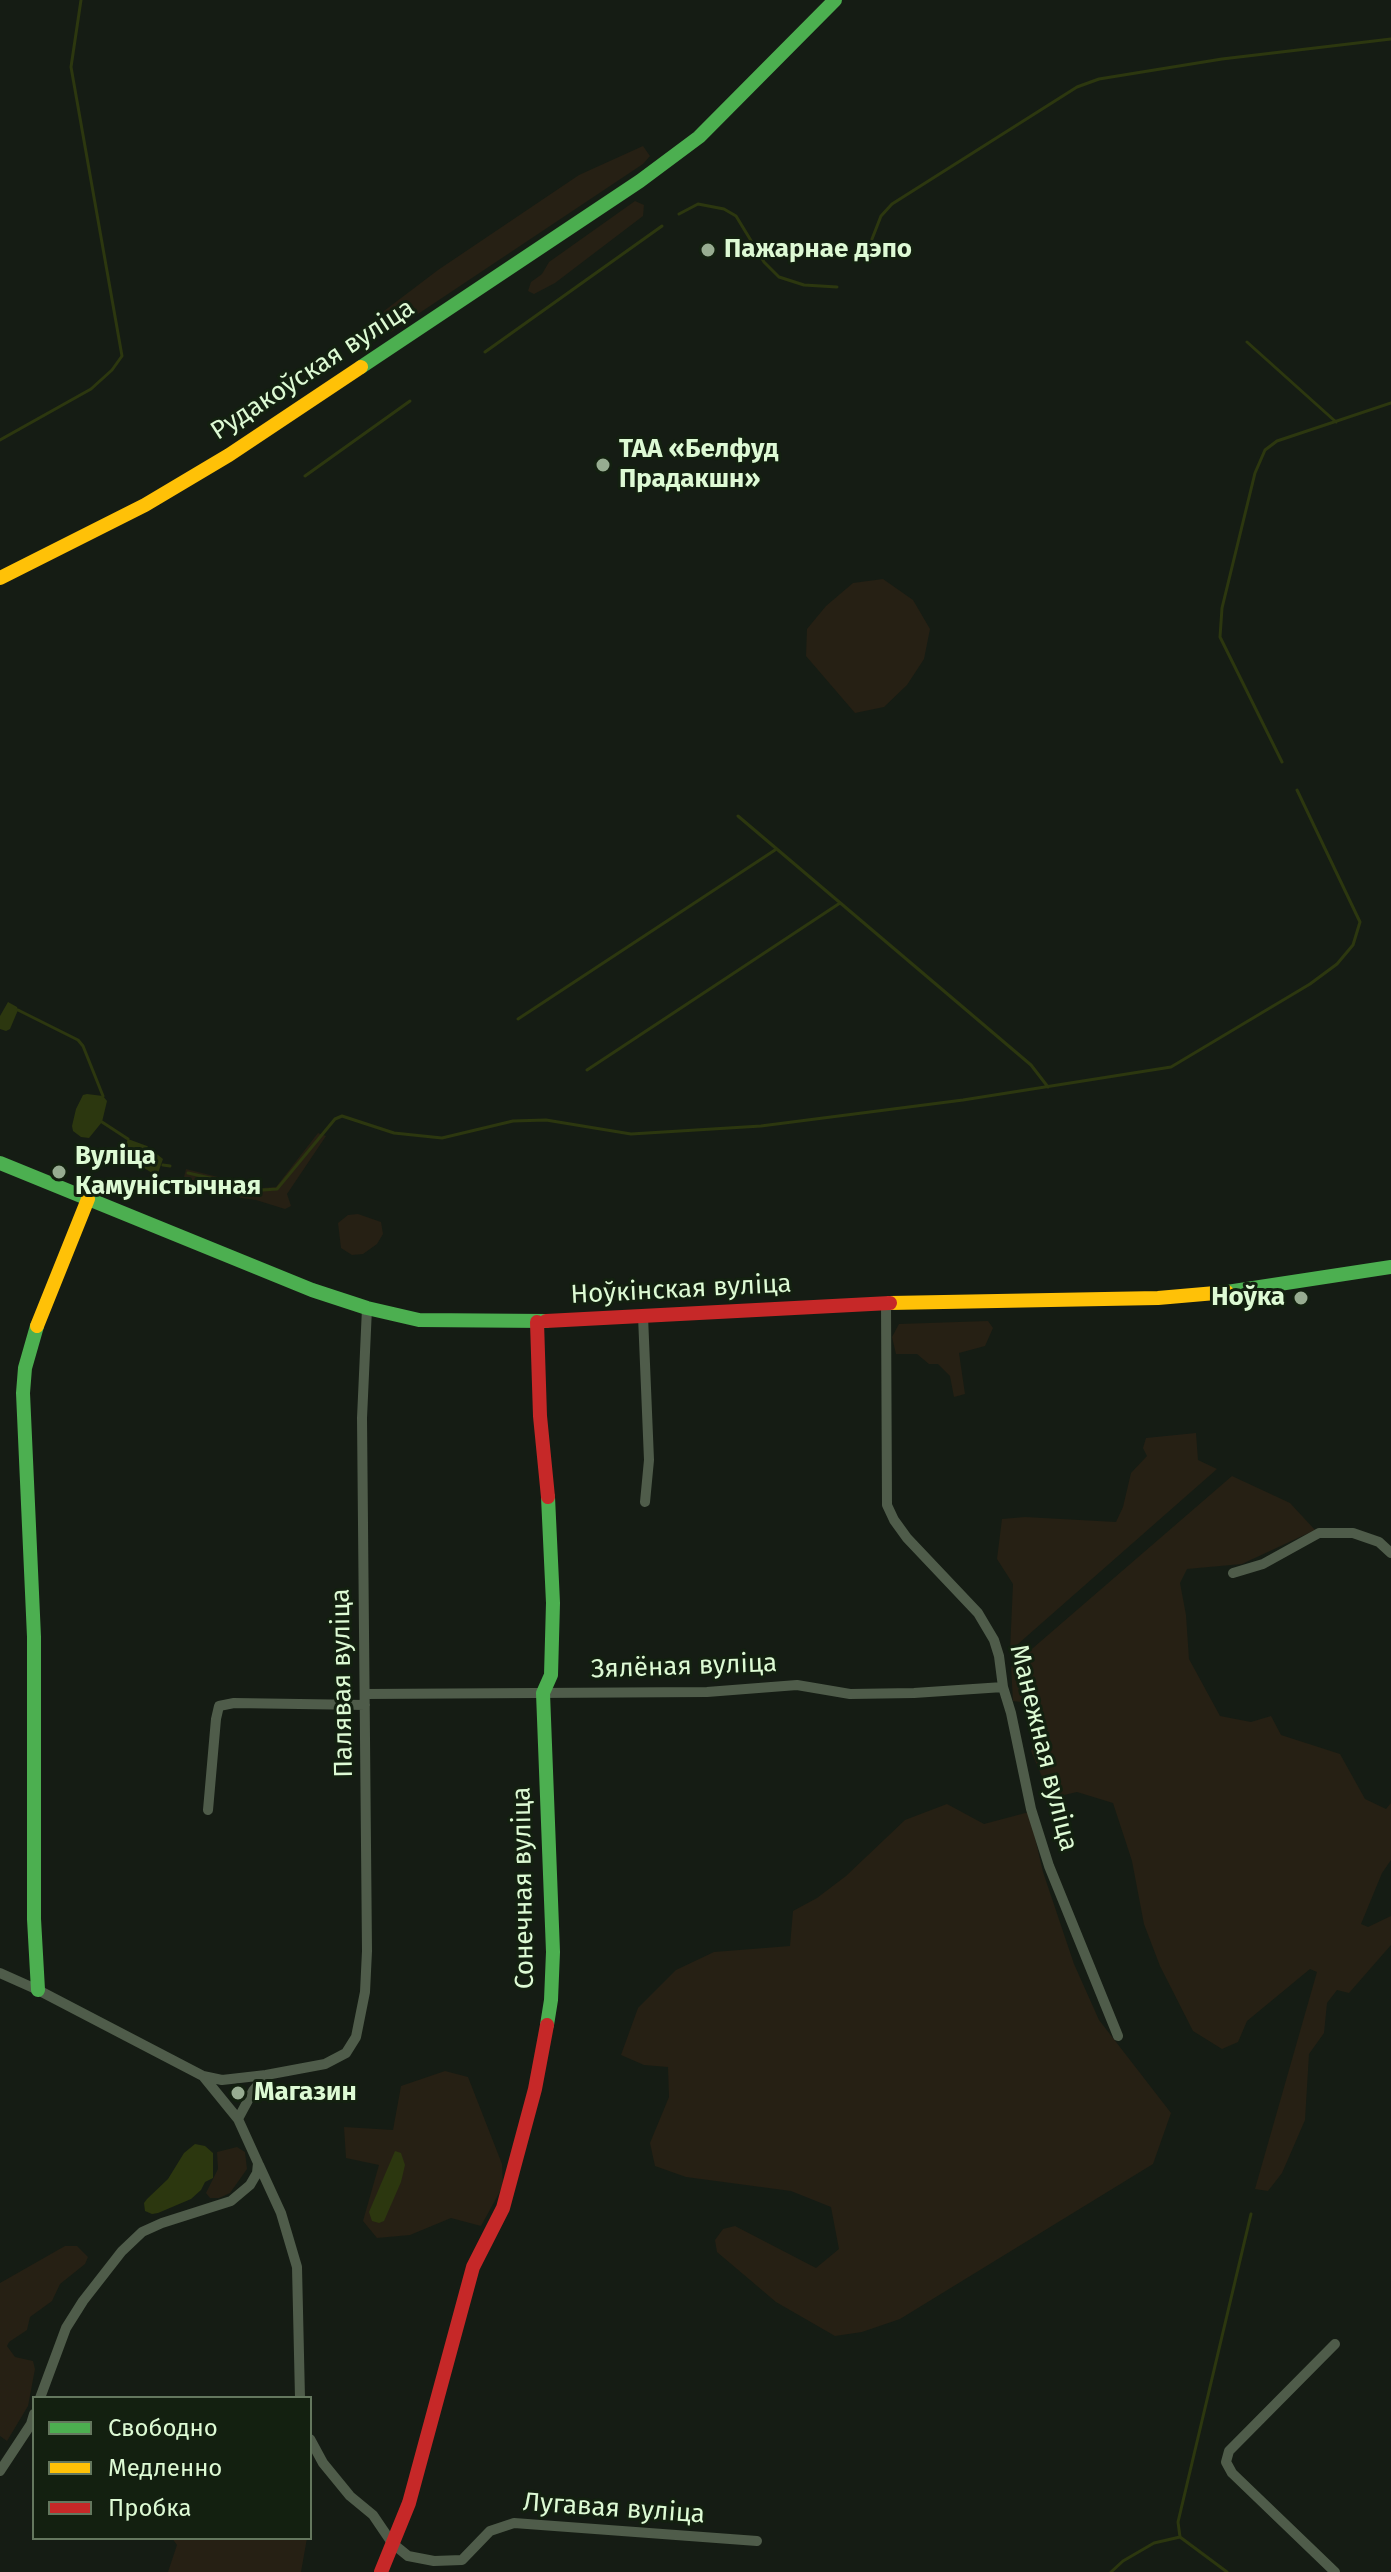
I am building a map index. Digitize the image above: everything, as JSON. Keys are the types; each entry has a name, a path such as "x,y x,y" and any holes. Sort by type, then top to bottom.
{"street":[{"name":"Рудакоўская вуліца","path":"0,578 145,505 229,455 640,181 699,137 835,0"},
{"name":"Ноўкінская вуліца","path":"0,1163 312,1290 367,1308 419,1320 537,1322 886,1303 1158,1298 1247,1290 1391,1267"},
{"path":"38,1990 34,1919 34,1637 23,1393 25,1368 40,1314 88,1199"},
{"name":"Манежная вуліца","path":"886,1303 887,1505 907,1538 978,1613 994,1640 1031,1809 1049,1866 1118,2036"},
{"name":"Палявая вуліца","path":"266,2075 325,2064 346,2053 356,2037 365,1992 367,1825 362,1418 367,1308"},
{"path":"643,1316 649,1408 645,1502"},
{"name":"Сонечная вуліца","path":"381,2572 409,2503 473,2267 503,2208 535,2089 549,2018 553,1952 543,1693 551,1675 553,1603 537,1322"},
{"path":"1233,1573 1263,1564 1319,1533 1353,1533 1379,1542 1391,1553"},
{"name":"Зялёная вуліца","path":"208,1810 219,1706 234,1703 543,1693 707,1692 797,1685 850,1694 1003,1687"},
{"path":"0,1973 203,2076 222,2080 266,2075"},
{"path":"238,2119 266,2075"},
{"path":"203,2076 238,2119 281,2213 297,2267 300,2396"},
{"path":"41,2396 66,2328 122,2251 142,2232 231,2201 250,2185 257,2173 258,2163"},
{"path":"1335,2344 1229,2451 1226,2462 1232,2473 1335,2572"},
{"path":"0,2471 32,2421"},
{"path":"312,2443 323,2463 350,2496 373,2515 392,2543"},
{"name":"Лугавая вуліца","path":"392,2543 408,2556 434,2561 462,2560 490,2531 514,2523 757,2541"}],"shaded area":[{"path":"643,146 650,156 643,164 391,332 382,332 379,327 384,311 438,270 579,175"},
{"path":"635,201 644,205 643,216 555,283 534,294 528,291 531,282 542,274 549,262"},
{"path":"883,579 913,600 930,629 924,659 907,685 884,707 855,713 806,656 807,629 826,606 853,583"},
{"path":"8,1002 18,1010 10,1029 6,1031 0,1029 0,1016"},
{"path":"83,1095 103,1096 107,1101 102,1122 89,1138 81,1137 72,1126 76,1109"},
{"path":"318,1133 326,1136 287,1194 291,1206 285,1209 241,1198 184,1177 186,1169 262,1188 276,1187"},
{"path":"128,1139 147,1146 163,1159 157,1176 123,1155"},
{"path":"358,1214 381,1222 383,1234 377,1244 363,1254 352,1255 341,1248 338,1223 348,1215"},
{"path":"988,1321 993,1328 985,1346 959,1353 965,1394 954,1397 950,1376 938,1364 929,1364 917,1354 896,1354 892,1337 899,1324"},
{"path":"1196,1433 1198,1460 1217,1469 1010,1651 1013,1584 997,1559 1002,1519 1025,1517 1116,1522 1131,1473 1147,1456 1143,1448 1146,1438"},
{"path":"1232,1476 1290,1503 1315,1530 1242,1564 1187,1569 1180,1583 1189,1659 1220,1716 1251,1722 1271,1716 1281,1735 1340,1754 1365,1799 1386,1809 1391,1803 1391,1860 1382,1873 1361,1924 1368,1927 1391,1916 1391,1945 1349,1993 1337,1990 1327,2003 1324,2033 1309,2054 1305,2120 1282,2173 1268,2191 1255,2189 1317,1972 1310,1969 1247,2021 1238,2042 1222,2049 1193,2031 1160,1966 1144,1924 1132,1861 1113,1803 1077,1792 1051,1798 1031,1751 1045,1723 1037,1704 1013,1701 1011,1667"},
{"path":"947,1804 984,1824 1029,1812 1043,1872 1074,1964 1099,2020 1171,2113 1153,2164 900,2319 862,2332 835,2336 776,2302 717,2252 715,2240 723,2229 735,2226 816,2268 839,2249 831,2207 791,2191 686,2177 655,2166 650,2143 669,2097 668,2067 644,2065 621,2055 638,2008 676,1970 714,1952 790,1946 793,1911 846,1876 905,1820"},
{"path":"445,2071 468,2077 502,2164 503,2186 481,2226 451,2218 410,2235 377,2238 363,2221 379,2165 346,2158 344,2127 393,2130 401,2086"},
{"path":"195,2144 205,2146 213,2153 213,2178 205,2182 191,2199 158,2213 145,2211 144,2203 168,2179 184,2153"},
{"path":"237,2147 245,2152 247,2169 230,2193 210,2198 206,2193 218,2169 217,2152"},
{"path":"395,2151 401,2153 405,2165 384,2221 379,2223 372,2221 369,2212"},
{"path":"65,2246 77,2246 88,2257 85,2264 60,2284 52,2301 30,2317 27,2330 7,2346 15,2357 33,2361 35,2369 28,2406 7,2441 0,2436 0,2283"},
{"path":"173,2540 307,2540 301,2572 168,2572 177,2545"}],"waterway":[{"path":"0,440 91,389 122,356 71,67 81,0"},
{"path":"872,239 881,216 892,204 1077,87 1099,79 1222,59 1391,39"},
{"path":"679,214 698,204 724,209 736,216 764,262 779,277 804,285 837,287"},
{"path":"485,352 662,226"},
{"path":"1247,342 1336,422"},
{"path":"305,476 410,401"},
{"path":"1282,762 1220,637 1222,608 1255,473 1265,450 1277,441 1391,403"},
{"path":"188,1173 263,1190 277,1189 335,1119 342,1116 394,1133 442,1138 513,1121 546,1120 631,1134 761,1126 963,1100 1171,1067 1310,984 1337,964 1353,945 1360,922 1297,790"},
{"path":"738,816 1031,1065 1048,1087"},
{"path":"518,1019 775,850"},
{"path":"587,1070 840,903"},
{"path":"18,1010 78,1040 103,1096"},
{"path":"102,1122 128,1139"},
{"path":"163,1165 170,1166"},
{"path":"1180,2537 1178,2522 1251,2214"},
{"path":"1111,2572 1123,2561 1154,2543 1180,2537 1227,2572"}],"traffic: fast":[{"path":"361,367 640,181 699,137 835,0"},
{"path":"0,1163 312,1290 367,1308 419,1320 546,1321"},
{"path":"1227,1292 1391,1267"},
{"path":"37,1326 25,1368 23,1393 34,1637 34,1919 38,1990"},
{"path":"547,2025 553,1952 543,1693 551,1675 553,1603 548,1497"}],"traffic: slow":[{"path":"0,578 145,505 229,455 361,367"},
{"path":"37,1326 88,1199"},
{"path":"890,1303 1158,1298 1227,1292"}],"traffic: jam":[{"path":"546,1321 890,1303"},
{"path":"537,1322 540,1416 548,1497"},
{"path":"381,2572 409,2503 473,2267 503,2208 535,2089 547,2025"}],"place":[{"name":"Пажарнае дэпо","path":"708,250"},
{"name":"ТАА «Белфуд Прадакшн»","path":"603,465"},
{"name":"Вуліца Камуністычная","path":"59,1172"},
{"name":"Ноўка","path":"1301,1298"},
{"name":"Магазин","path":"238,2093"}]}
